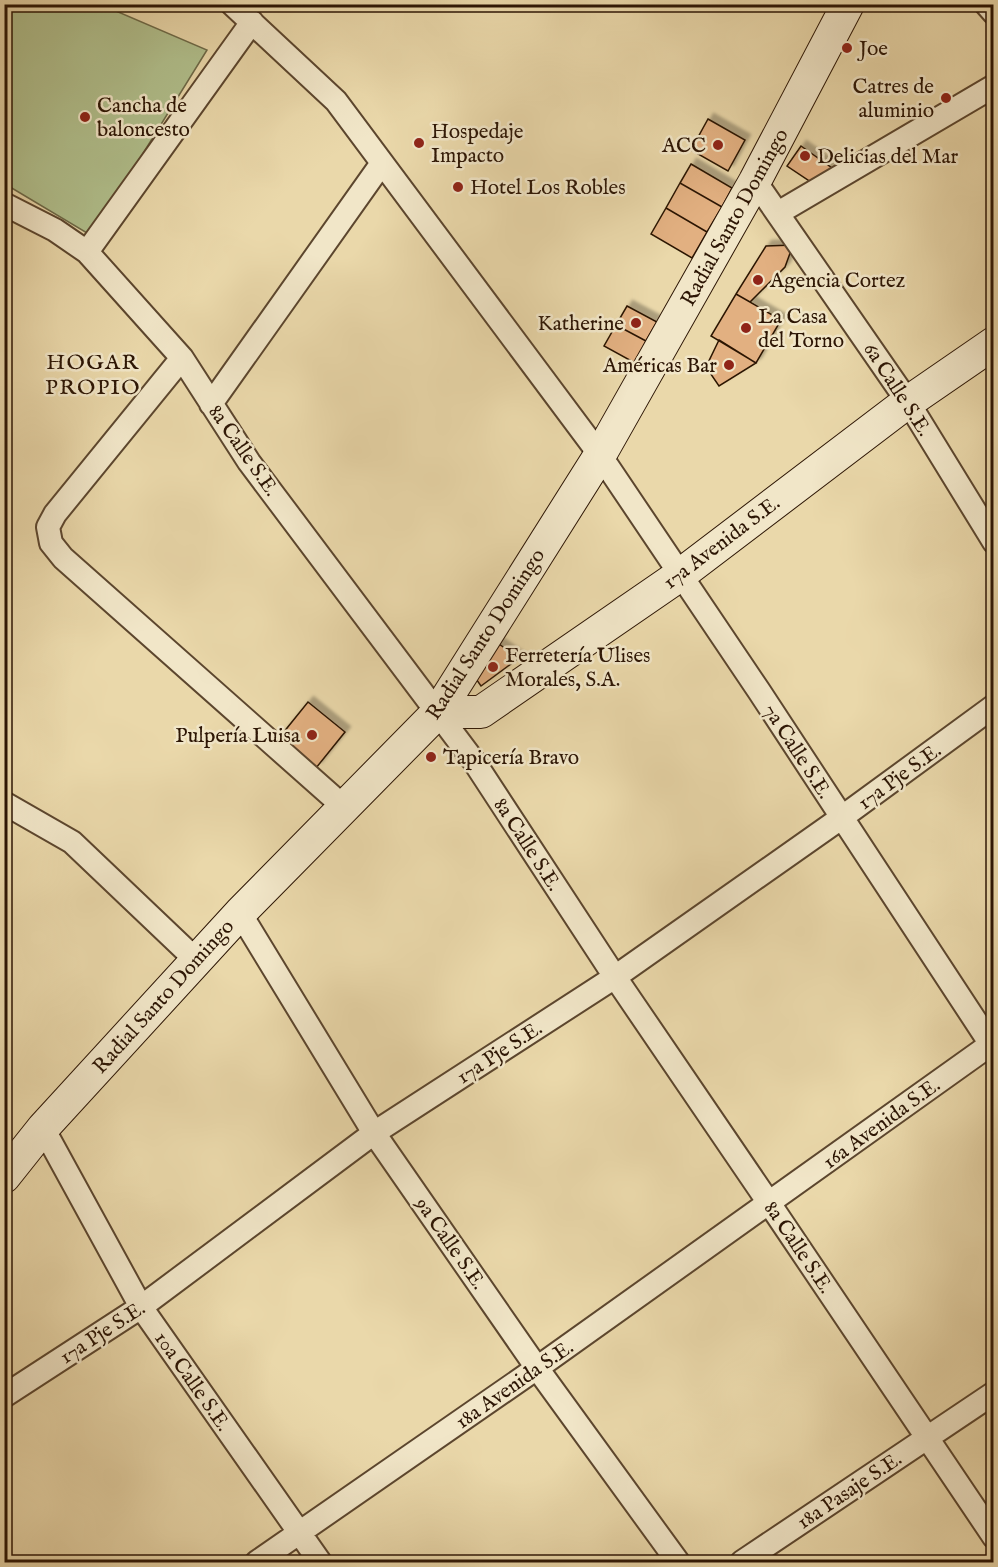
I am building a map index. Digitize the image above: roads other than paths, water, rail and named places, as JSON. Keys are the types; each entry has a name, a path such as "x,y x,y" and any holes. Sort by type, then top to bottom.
{"main road":[{"name":"Radial Santo Domingo","path":"4,1177 43,1128 196,960 438,712 600,455 755,181 848,4"},
{"name":"17a Avenida S.E.","path":"438,712 481,712 680,575 908,402 993,342"}],"street":[{"name":"7a Calle S.E.","path":"232,4 336,100 600,455 759,691 992,1045"},
{"path":"986,4 993,13"},
{"path":"87,252 252,22"},
{"path":"778,213 993,86"},
{"path":"211,404 382,163"},
{"name":"6a Calle S.E.","path":"755,181 908,402 993,542"},
{"name":"8a Calle S.E.","path":"4,204 55,230 87,252 182,358 249,462 472,760 615,977 770,1203 993,1538"},
{"path":"182,358 55,514 48,527 51,543 63,558 344,807"},
{"name":"17a Pje S.E.","path":"4,1396 141,1307 374,1132 615,977 841,818 993,706"},
{"path":"4,803 72,842 196,960"},
{"name":"9a Calle S.E.","path":"240,913 374,1132 537,1368 678,1563"},
{"name":"16a Avenida S.E.","path":"770,1203 992,1045"},
{"name":"10a Calle S.E.","path":"43,1128 141,1307 320,1563"},
{"name":"18a Avenida S.E.","path":"257,1563 770,1203"},
{"name":"18a Pasaje S.E.","path":"742,1563 993,1393"}],"place":[{"name":"Joe","path":"847,48"},
{"name":"Catres de aluminio","path":"946,98"},
{"name":"Cancha de baloncesto","path":"85,117"},
{"name":"Hospedaje Impacto","path":"419,143"},
{"name":"ACC","path":"718,145"},
{"name":"Delicias del Mar","path":"805,156"},
{"name":"Hotel Los Robles","path":"458,187"},
{"name":"Agencia Cortez","path":"758,280"},
{"name":"Katherine","path":"636,323"},
{"name":"La Casa del Torno","path":"746,328"},
{"name":"Américas Bar","path":"729,365"},
{"name":"Ferretería Ulises Morales, S.A.","path":"493,667"},
{"name":"Pulpería Luisa","path":"312,735"},
{"name":"Tapicería Bravo","path":"431,757"}],"district":[{"name":"HOGAR PROPIO","path":"93,374"}]}
